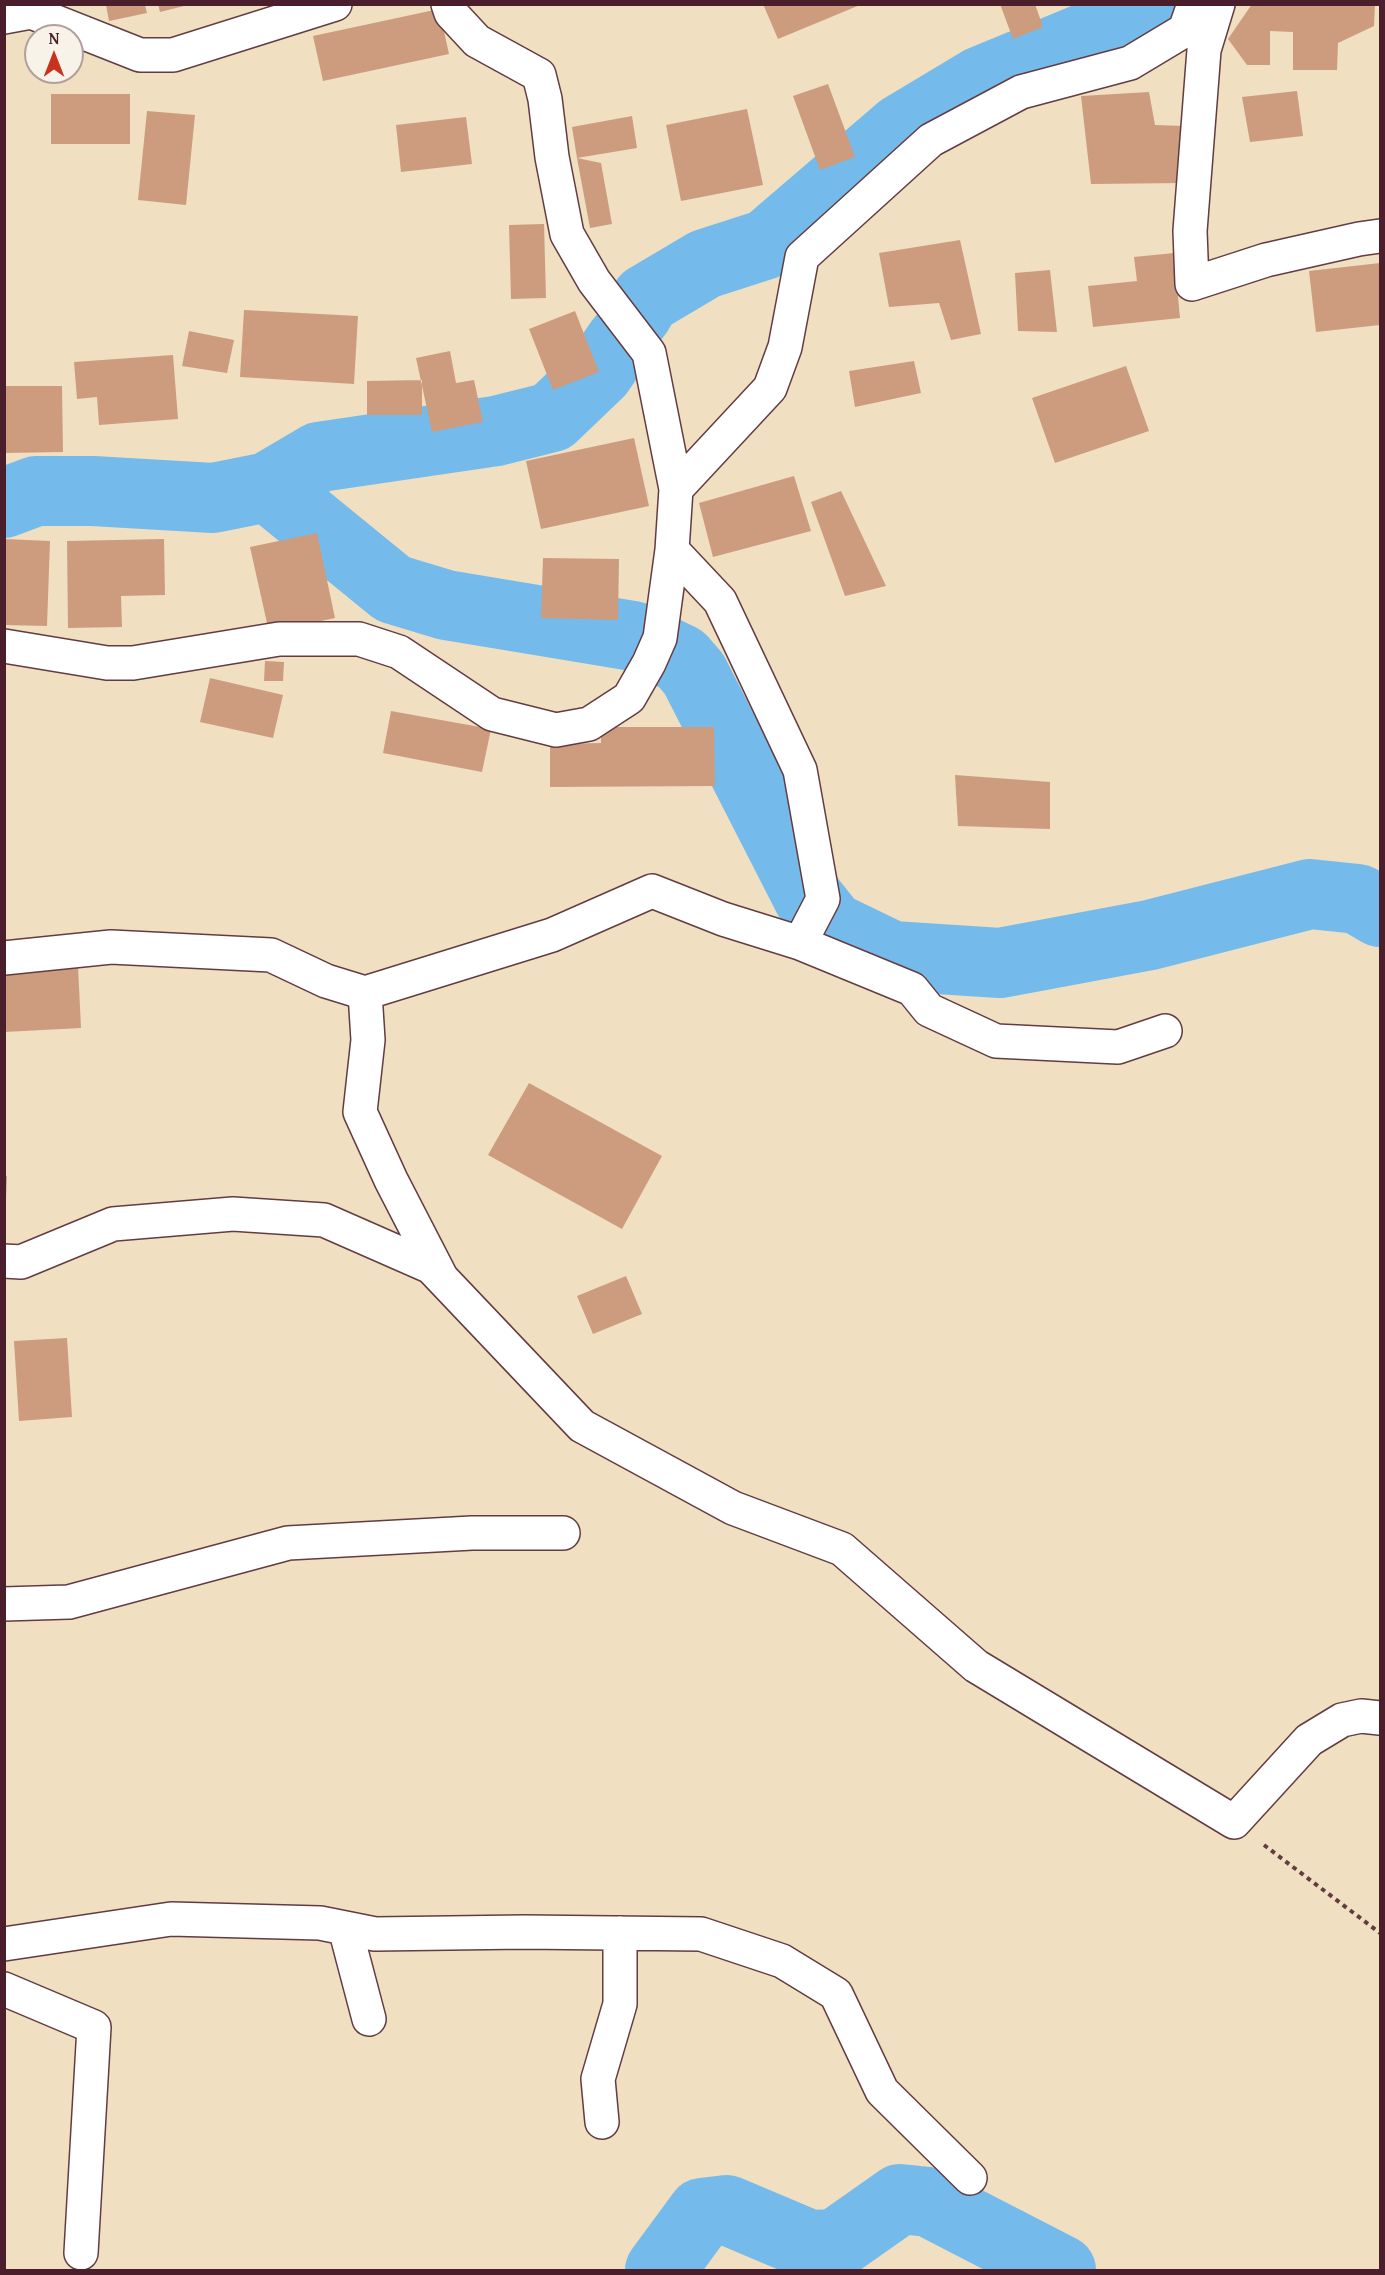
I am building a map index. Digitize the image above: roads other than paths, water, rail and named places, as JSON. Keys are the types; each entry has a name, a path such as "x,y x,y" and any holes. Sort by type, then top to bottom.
{"street":[{"path":"4,16 31,12 141,55 173,55 335,4"},
{"path":"4,646 106,663 133,663 279,639 359,639 399,652 492,714 556,730 589,724 629,698 655,651 672,550 676,489 649,352 594,280 567,234 539,75 477,41 451,13 448,4"},
{"path":"676,489 770,388 785,347 802,256 931,141 1021,92 1130,63 1185,30 1194,4"},
{"path":"1218,4 1204,50 1190,231 1192,284 1266,260 1380,236"},
{"path":"672,550 720,601 800,770 824,898 810,923"},
{"path":"4,958 111,946 271,955 326,981 365,993 552,935 652,891 723,919 810,923 912,989 929,1010 996,1041 1119,1047 1165,1031"},
{"path":"365,993 368,1040 360,1112 391,1180 441,1277"},
{"path":"4,1261 21,1262 113,1224 233,1214 324,1220 431,1267 582,1426 733,1508 842,1549 976,1666 1234,1822 1309,1740 1342,1720 1361,1716 1380,1718"},
{"path":"4,1604 69,1602 288,1543 472,1533 563,1533"},
{"path":"4,1944 171,1919 320,1923 375,1934 701,1934 782,1961 836,1994 882,2091 970,2178"},
{"path":"345,1928 369,2019"},
{"path":"602,2122 598,2079 620,2004 620,1933"},
{"path":"4,1989 94,2027 81,2253"}],"waterway":[{"path":"637,314 646,299 705,264 767,244 901,129 981,81 1156,9"},
{"path":"4,503 36,491 93,491 213,498 268,487 319,457 496,431 552,417 599,372 621,340"},
{"path":"268,487 393,589 446,605 633,636 681,659 694,674 808,897 832,927 892,956 1000,963 1150,935 1310,894 1358,899 1380,912"},
{"path":"660,2270 702,2213 727,2210 810,2245 836,2244 900,2199 929,2202 1061,2270"}]}
